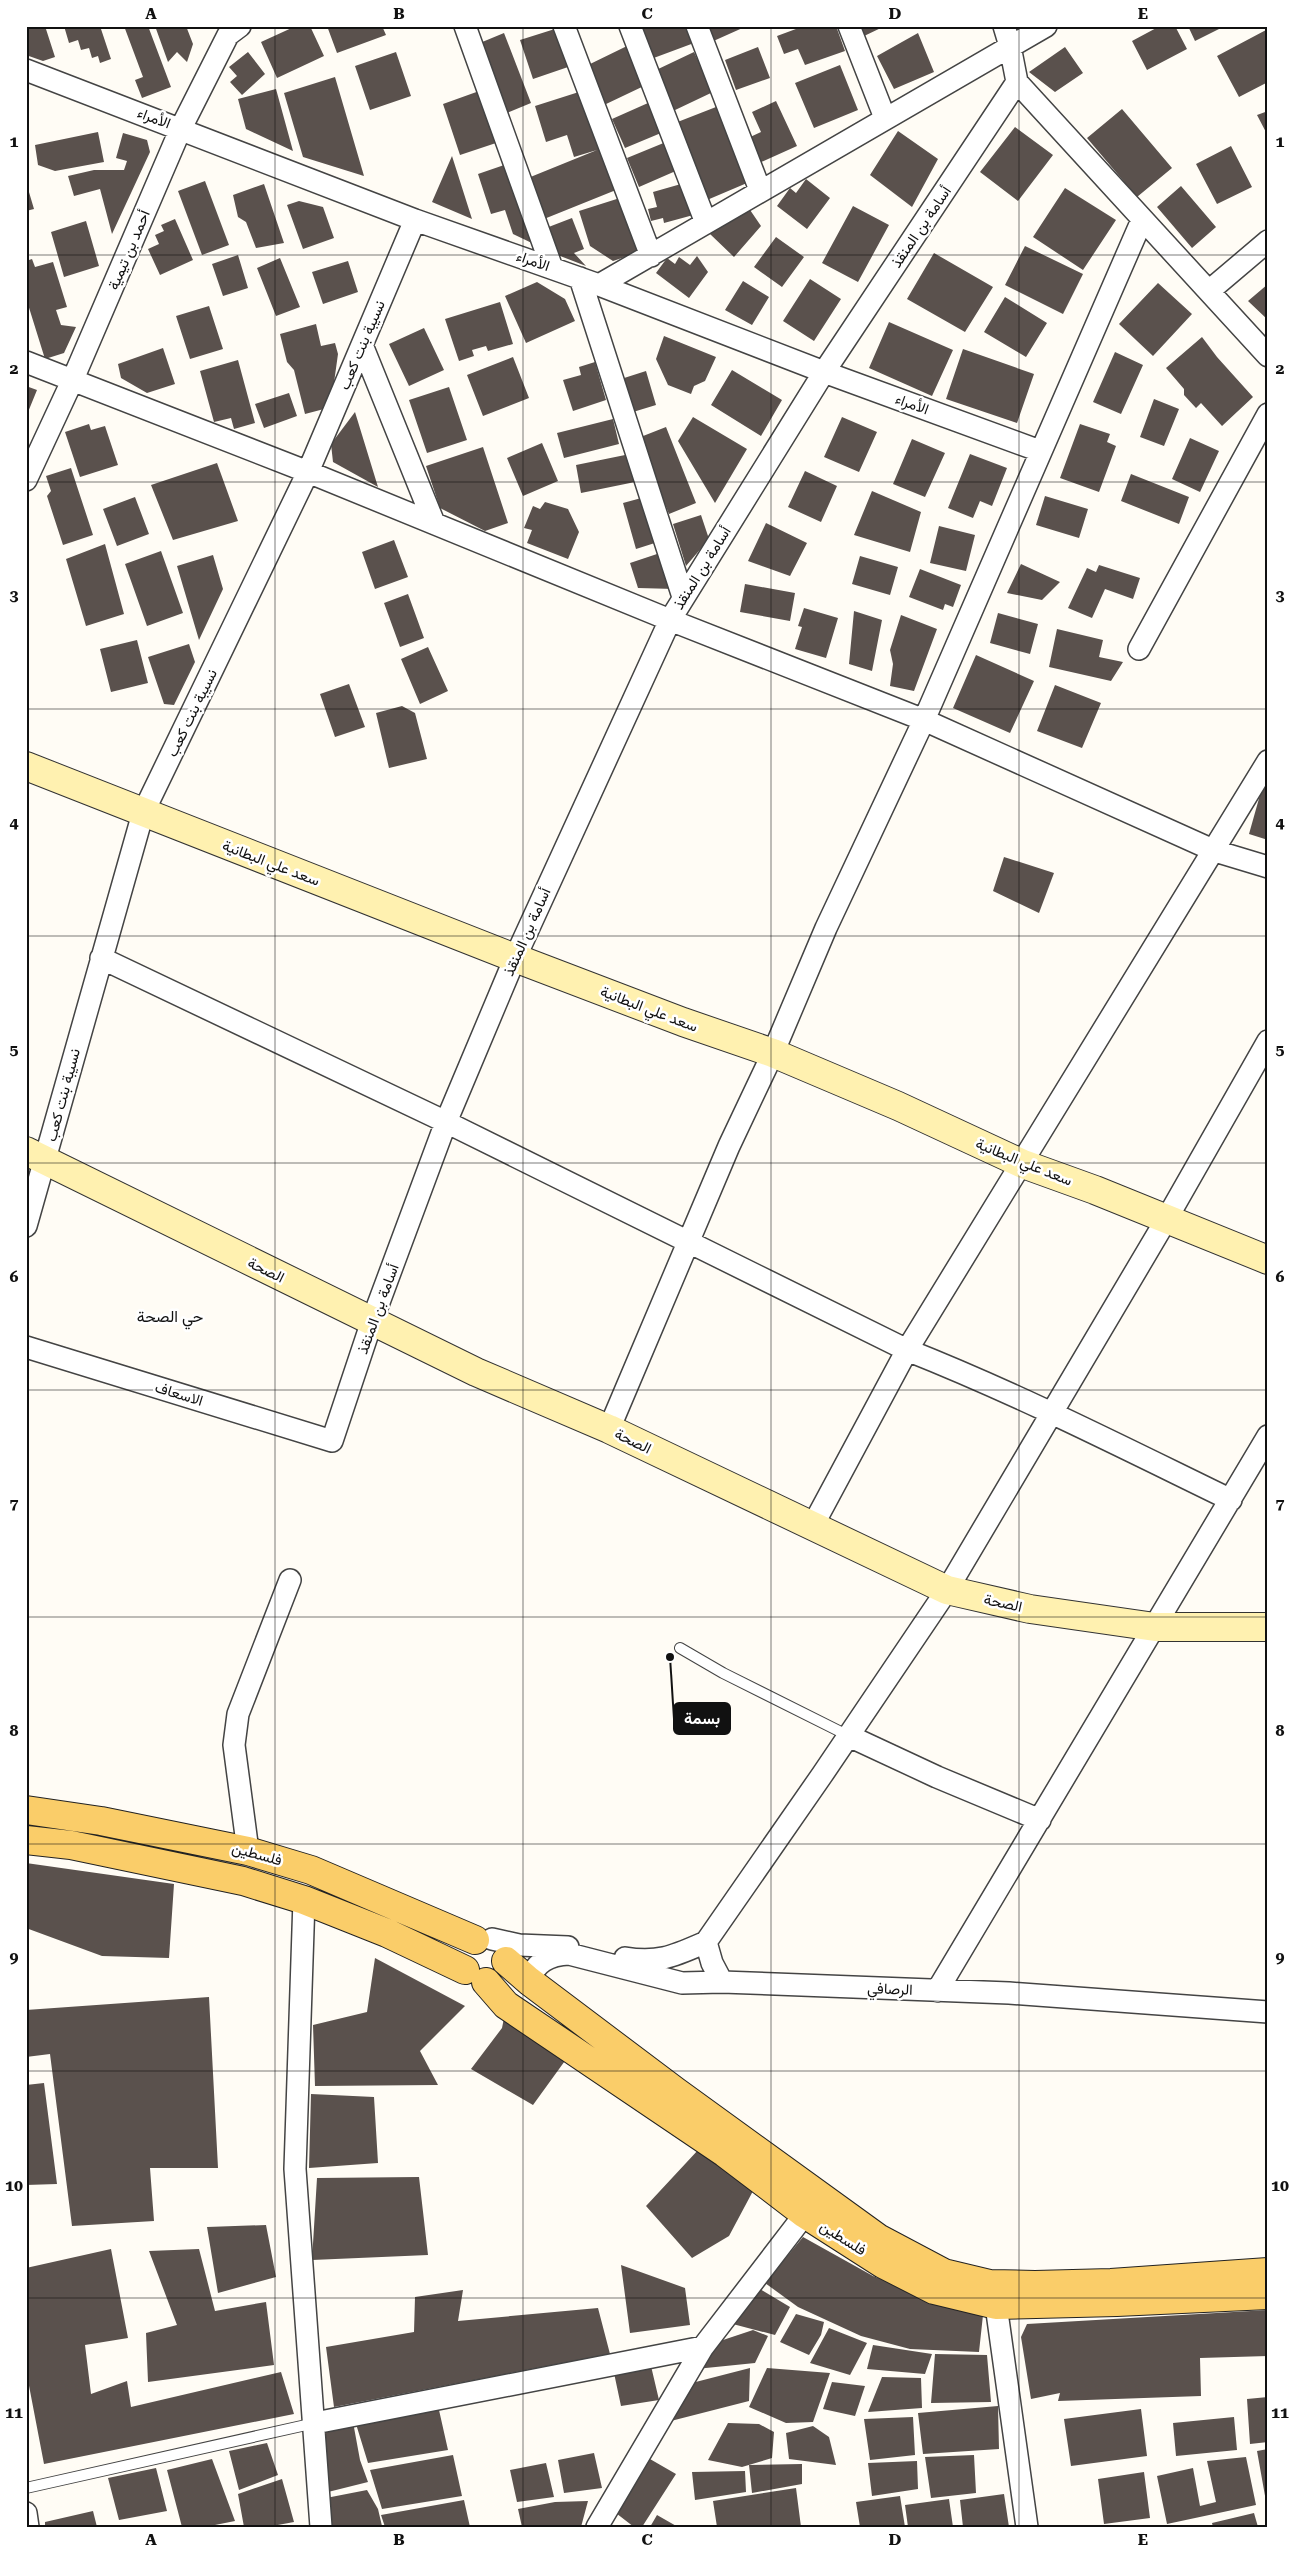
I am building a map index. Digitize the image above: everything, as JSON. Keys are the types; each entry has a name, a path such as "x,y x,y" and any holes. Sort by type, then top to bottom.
{"main road":[{"name":"سعد علي البطانية","path":"26,766 514,958 683,1022 773,1053 898,1106 1022,1164 1095,1190 1268,1260"},
{"name":"الصحة","path":"36,1156 476,1372 609,1430 947,1590 1030,1609 1156,1627 1268,1627"},
{"name":"فلسطين","path":"26,1810 101,1820 248,1850 311,1870 491,1947 529,1981 675,2091 878,2238 944,2273 990,2284 1035,2285 1111,2283 1268,2272"},
{"name":"فلسطين","path":"26,1840 71,1845 243,1881 304,1900 388,1933 475,1976 506,2005 725,2153 805,2214 883,2264 934,2290 996,2305 1268,2295"},
{"path":"491,1947 501,1975 475,1976 462,1962 464,1953 491,1947"}],"street":[{"name":"أحمد بن تيمية","path":"26,480 73,379 181,128 228,35 240,26"},
{"path":"465,26 552,268"},
{"path":"564,26 651,256"},
{"path":"630,26 706,223"},
{"path":"697,26 760,190"},
{"path":"849,26 885,118"},
{"path":"683,598 589,282 651,256 885,118 1007,36 1046,26"},
{"path":"1007,36 1017,82 1268,356"},
{"name":"الأمراء","path":"26,70 181,128 415,220 552,268 824,372 1040,451"},
{"name":"أسامة بن المنقذ","path":"332,1441 372,1321 446,1122 514,958 670,620 824,372 1017,82"},
{"name":"نسيبة بنت كعب","path":"26,1226 36,1156 101,958 143,813 308,472 415,220"},
{"path":"609,1430 729,1146 773,1053 826,928 924,720 1142,220"},
{"path":"1209,291 1268,241"},
{"path":"362,345 434,524"},
{"path":"26,362 308,472 670,620 924,720 1215,851 1268,867"},
{"path":"1139,649 1268,414"},
{"path":"812,1527 907,1350 1215,851 1268,761"},
{"path":"101,958 446,1122 907,1350 974,1376 1231,1500"},
{"path":"491,1947 519,1945 568,1947 652,1961 671,1956 706,1942 849,1736 947,1590 1166,1220 1268,1041"},
{"name":"الاسعاف","path":"26,1347 332,1441"},
{"path":"938,1991 1268,1436"},
{"path":"248,1850 234,1746 234,1732 238,1714 290,1580"},
{"path":"849,1736 1040,1820"},
{"path":"304,1900 295,2169 315,2423 321,2527"},
{"path":"706,1942 712,1963 722,1982"},
{"name":"الرصافي","path":"529,1981 534,1970 544,1960 559,1954 569,1954 682,1983 722,1982 1009,1994 1268,2012"},
{"path":"596,2527 703,2347 805,2214"},
{"path":"996,2305 1027,2527"},
{"path":"315,2423 703,2347"},
{"path":"26,2513 28,2527"}],"lane":[{"path":"680,1648 723,1673 849,1736"},
{"path":"26,2488 315,2423"}],"building":[{"path":"45,26 55,57 43,61 26,55 26,28"},
{"path":"64,26 100,26 111,59 100,63 98,56 92,58 89,48 81,50 78,40 69,43"},
{"path":"124,26 148,26 171,87 142,98 135,80 143,77"},
{"path":"155,26 186,26 193,44 187,62 177,52 168,62"},
{"path":"296,26 310,26 324,56 277,78 261,42"},
{"path":"327,26 382,26 386,35 337,53"},
{"path":"639,26 688,26 694,43 651,59"},
{"path":"702,26 747,26 709,43"},
{"path":"804,26 836,26 845,51 805,65 798,49 784,54 777,36"},
{"path":"857,26 885,26 862,37"},
{"path":"1160,26 1175,26 1187,49 1147,70 1132,41"},
{"path":"1188,26 1225,26 1195,41"},
{"path":"558,28 571,66 533,79 520,40"},
{"path":"1266,30 1268,34 1268,82 1239,97 1217,56"},
{"path":"504,33 531,103 502,115 475,45"},
{"path":"918,33 934,72 894,89 877,56"},
{"path":"627,46 646,85 604,105 586,66"},
{"path":"758,47 770,78 736,90 725,60"},
{"path":"1065,47 1083,73 1055,92 1029,72"},
{"path":"248,52 265,74 242,95 230,82 237,76 229,67"},
{"path":"396,52 411,96 370,110 355,66"},
{"path":"694,52 713,92 673,111 654,71"},
{"path":"840,65 858,110 814,128 795,83"},
{"path":"335,77 364,176 303,157 284,93"},
{"path":"276,89 293,151 246,129 238,99"},
{"path":"482,90 499,142 460,155 443,104"},
{"path":"582,91 616,190 544,219 528,178 597,150 574,157 567,135 546,142 535,106"},
{"path":"776,101 797,146 759,163 748,138 761,132 752,112"},
{"path":"648,103 661,133 625,148 612,119"},
{"path":"716,107 747,183 707,200 675,123"},
{"path":"1122,109 1172,168 1137,197 1087,138"},
{"path":"1268,111 1268,136 1257,115"},
{"path":"1015,127 1053,155 1018,201 980,172"},
{"path":"898,131 938,159 912,207 870,175"},
{"path":"98,132 104,162 55,171 38,165 35,145"},
{"path":"123,133 147,140 150,152 112,234 100,189 74,196 68,176 94,170 124,170 127,161 116,158"},
{"path":"666,142 678,170 639,187 627,158"},
{"path":"1231,146 1252,187 1217,204 1196,164"},
{"path":"452,156 472,219 432,202"},
{"path":"510,163 536,245 513,234 505,210 491,214 478,174"},
{"path":"806,179 830,198 807,229 777,206 790,188 796,193"},
{"path":"205,181 229,245 202,255 178,191"},
{"path":"26,182 34,209 26,211"},
{"path":"688,182 697,214 664,223 663,218 651,221 648,209 657,207 653,192"},
{"path":"264,184 284,243 256,248 246,222 238,217 233,195"},
{"path":"1181,186 1216,227 1192,248 1157,207"},
{"path":"1065,188 1116,220 1083,270 1033,237"},
{"path":"623,197 640,252 613,261 590,246 579,211"},
{"path":"299,201 323,207 334,238 303,249 287,205"},
{"path":"853,206 889,225 858,282 822,263"},
{"path":"748,207 761,226 734,257 710,234"},
{"path":"572,218 584,249 574,253 586,266 555,254 546,228"},
{"path":"175,219 193,260 160,275 148,249 159,244 155,235 164,231 161,225"},
{"path":"86,221 99,266 64,277 51,232"},
{"path":"776,237 804,257 782,287 754,267"},
{"path":"1025,246 1083,274 1063,314 1005,285"},
{"path":"934,253 993,287 965,332 907,299"},
{"path":"238,255 248,288 223,296 212,264"},
{"path":"697,256 708,272 689,298 656,273 667,258 675,264 679,257 690,265"},
{"path":"280,258 300,307 276,316 257,268"},
{"path":"32,259 35,267 53,262 67,307 56,310 61,325 76,327 64,353 45,359 26,298 26,261"},
{"path":"348,261 358,292 323,304 312,272"},
{"path":"810,279 841,299 814,341 783,321"},
{"path":"743,281 769,297 752,325 725,310"},
{"path":"537,282 565,299 575,321 526,343 505,296"},
{"path":"1158,283 1192,314 1153,356 1119,324"},
{"path":"1268,284 1268,320 1248,301"},
{"path":"1005,297 1047,323 1026,357 984,332"},
{"path":"500,302 513,344 488,351 486,346 472,350 474,356 459,361 445,319"},
{"path":"209,306 223,349 190,359 176,316"},
{"path":"889,322 953,350 932,396 869,368"},
{"path":"316,324 321,346 335,343 338,354 332,397 324,409 305,414 294,370 287,362 280,334"},
{"path":"424,328 444,370 409,386 389,344"},
{"path":"664,336 716,357 705,381 694,386 691,394 668,385 656,359"},
{"path":"1202,337 1217,357 1253,397 1222,426 1201,403 1196,408 1184,395 1184,389 1166,368"},
{"path":"163,348 175,384 147,393 121,378 118,364"},
{"path":"963,349 1034,374 1017,423 946,399"},
{"path":"1115,352 1143,365 1121,414 1093,402"},
{"path":"513,357 529,398 483,416 467,375"},
{"path":"238,360 255,423 234,429 231,418 214,422 200,371"},
{"path":"595,362 606,400 573,411 563,380 581,375 579,367"},
{"path":"732,370 782,400 761,436 711,405"},
{"path":"646,371 656,405 633,412 621,379"},
{"path":"26,386 37,390 26,417"},
{"path":"449,387 467,440 427,453 409,400"},
{"path":"289,393 297,416 264,428 255,404"},
{"path":"1154,399 1179,409 1164,446 1140,437"},
{"path":"355,412 378,487 333,462 331,444"},
{"path":"693,417 747,449 715,503 678,441"},
{"path":"842,417 877,432 859,472 824,457"},
{"path":"613,419 619,444 564,458 557,433"},
{"path":"89,424 91,430 105,426 118,465 80,477 65,432"},
{"path":"1080,424 1110,434 1107,442 1116,446 1099,492 1060,478"},
{"path":"666,427 696,503 669,514 638,438"},
{"path":"1190,438 1219,451 1200,492 1172,479"},
{"path":"912,439 945,453 925,497 893,484"},
{"path":"542,443 558,481 523,496 507,458"},
{"path":"483,447 508,523 485,531 440,508 426,466"},
{"path":"630,454 635,482 581,493 576,465"},
{"path":"970,454 1007,468 992,506 980,501 973,518 948,508"},
{"path":"217,463 238,521 173,540 151,485"},
{"path":"71,468 93,535 63,545 47,496 51,491 46,476"},
{"path":"805,471 837,486 821,522 788,507"},
{"path":"1131,474 1189,497 1179,524 1121,501"},
{"path":"872,491 921,512 910,552 854,535"},
{"path":"1045,496 1088,509 1079,538 1036,525"},
{"path":"135,497 149,534 117,546 103,509"},
{"path":"645,497 658,542 636,549 623,503"},
{"path":"545,502 568,509 579,532 568,559 527,543 532,530 524,528 533,506 540,509"},
{"path":"701,515 709,539 686,566 673,524"},
{"path":"766,523 807,543 790,576 748,561"},
{"path":"939,526 975,535 966,571 930,563"},
{"path":"394,540 408,577 375,589 362,552"},
{"path":"105,544 124,614 86,626 66,559"},
{"path":"161,551 183,613 147,626 125,564"},
{"path":"663,552 675,589 638,588 630,563"},
{"path":"213,555 223,589 199,640 177,566"},
{"path":"860,556 898,567 890,595 852,584"},
{"path":"1021,564 1060,582 1042,600 1007,593"},
{"path":"1099,565 1140,578 1133,599 1105,589 1092,618 1068,608 1087,568 1096,572"},
{"path":"920,569 961,585 953,607 945,604 943,610 909,597"},
{"path":"745,584 795,593 790,621 740,612"},
{"path":"408,594 424,638 400,647 384,603"},
{"path":"804,608 838,618 826,658 795,649 802,627 798,626"},
{"path":"854,611 882,620 872,671 849,664"},
{"path":"998,613 1038,624 1030,654 990,643"},
{"path":"901,615 937,629 914,691 890,686 893,664 890,650"},
{"path":"1057,629 1103,640 1099,657 1123,662 1111,681 1049,667"},
{"path":"137,640 148,683 111,692 100,649"},
{"path":"189,644 195,662 174,705 164,704 148,657"},
{"path":"428,647 448,691 420,704 401,659"},
{"path":"976,655 1034,681 1010,733 953,708"},
{"path":"349,684 365,727 335,737 320,694"},
{"path":"1055,685 1101,703 1082,748 1037,731"},
{"path":"402,706 415,713 427,759 389,768 376,713"},
{"path":"1268,770 1268,840 1249,834"},
{"path":"1004,857 1054,873 1039,913 993,891"},
{"path":"26,1863 174,1884 169,1958 102,1956 26,1928"},
{"path":"375,1958 465,2006 420,2051 438,2085 315,2086 313,2025 367,2012"},
{"path":"209,1997 218,2168 150,2168 154,2221 72,2226 50,2054 26,2057 26,2010"},
{"path":"504,2018 567,2058 533,2105 471,2069 502,2028"},
{"path":"44,2083 57,2184 26,2185 26,2085"},
{"path":"311,2094 374,2097 378,2163 309,2168"},
{"path":"699,2149 753,2191 729,2236 692,2258 646,2206"},
{"path":"419,2177 428,2255 312,2260 317,2178"},
{"path":"266,2225 276,2277 218,2293 207,2227"},
{"path":"803,2237 873,2276 983,2315 979,2352 910,2349 861,2336 798,2307 765,2283"},
{"path":"111,2249 128,2338 85,2345 91,2394 127,2381 131,2407 281,2372 294,2414 44,2464 26,2370 26,2268"},
{"path":"199,2249 215,2311 266,2302 274,2365 148,2382 146,2333 177,2325 149,2251"},
{"path":"621,2265 685,2288 690,2325 630,2333"},
{"path":"760,2289 790,2307 775,2335 729,2323"},
{"path":"463,2290 458,2321 598,2308 610,2354 334,2407 326,2347 414,2332 415,2297"},
{"path":"1268,2310 1268,2356 1200,2358 1201,2396 1058,2401 1060,2393 1031,2399 1021,2337 1027,2324"},
{"path":"796,2314 824,2322 821,2335 809,2355 780,2342"},
{"path":"829,2328 867,2343 850,2375 810,2363"},
{"path":"753,2330 768,2336 755,2363 696,2369 711,2344"},
{"path":"873,2345 932,2354 925,2374 867,2369"},
{"path":"935,2354 987,2355 991,2402 931,2403"},
{"path":"651,2366 659,2400 621,2406 614,2373"},
{"path":"750,2368 749,2401 663,2423 684,2385"},
{"path":"767,2368 830,2373 813,2422 786,2423 749,2407"},
{"path":"882,2377 921,2378 922,2408 868,2412"},
{"path":"832,2382 865,2386 855,2416 823,2409"},
{"path":"1268,2397 1268,2442 1250,2444 1247,2399"},
{"path":"998,2406 999,2449 923,2454 918,2413"},
{"path":"1141,2409 1147,2456 1071,2466 1064,2419"},
{"path":"439,2410 448,2450 368,2463 356,2424"},
{"path":"913,2417 915,2455 870,2460 864,2419"},
{"path":"1234,2417 1237,2450 1176,2456 1173,2423"},
{"path":"353,2422 360,2460 368,2482 324,2493 322,2431"},
{"path":"728,2423 759,2424 774,2432 772,2458 742,2467 708,2460"},
{"path":"813,2426 829,2437 836,2465 789,2459 786,2433"},
{"path":"267,2443 278,2475 239,2490 229,2451"},
{"path":"1268,2449 1268,2507 1267,2507 1257,2451"},
{"path":"594,2453 602,2488 564,2493 558,2460"},
{"path":"453,2455 462,2496 382,2509 370,2470"},
{"path":"643,2455 676,2474 642,2527 634,2527 612,2510"},
{"path":"974,2455 976,2493 931,2498 925,2457"},
{"path":"1246,2457 1256,2505 1167,2524 1157,2476 1193,2468 1200,2506 1216,2502 1207,2461"},
{"path":"212,2459 235,2521 205,2527 182,2527 167,2470"},
{"path":"917,2461 918,2489 872,2496 868,2463"},
{"path":"546,2463 554,2497 517,2502 510,2470"},
{"path":"802,2464 802,2484 752,2493 749,2465"},
{"path":"156,2468 167,2511 119,2520 108,2478"},
{"path":"745,2471 746,2492 695,2500 692,2472"},
{"path":"1144,2472 1150,2518 1104,2524 1098,2479"},
{"path":"282,2479 294,2522 267,2527 244,2527 238,2494"},
{"path":"796,2488 801,2527 717,2527 713,2501"},
{"path":"367,2490 378,2509 382,2526 326,2527 326,2498"},
{"path":"1004,2494 1009,2527 963,2527 960,2500"},
{"path":"900,2496 905,2527 860,2527 856,2502"},
{"path":"949,2499 953,2527 908,2527 905,2505"},
{"path":"464,2500 470,2527 385,2527 381,2515"},
{"path":"588,2501 581,2527 522,2527 518,2509 555,2502"},
{"path":"93,2511 97,2527 45,2527 45,2522"},
{"path":"1254,2513 1258,2527 1213,2527 1212,2523"},
{"path":"657,2515 678,2527 650,2527"}],"place":[{"name":"بسمة","path":"670,1657"}],"district":[{"name":"حي الصحة","path":"170,1316"}]}
